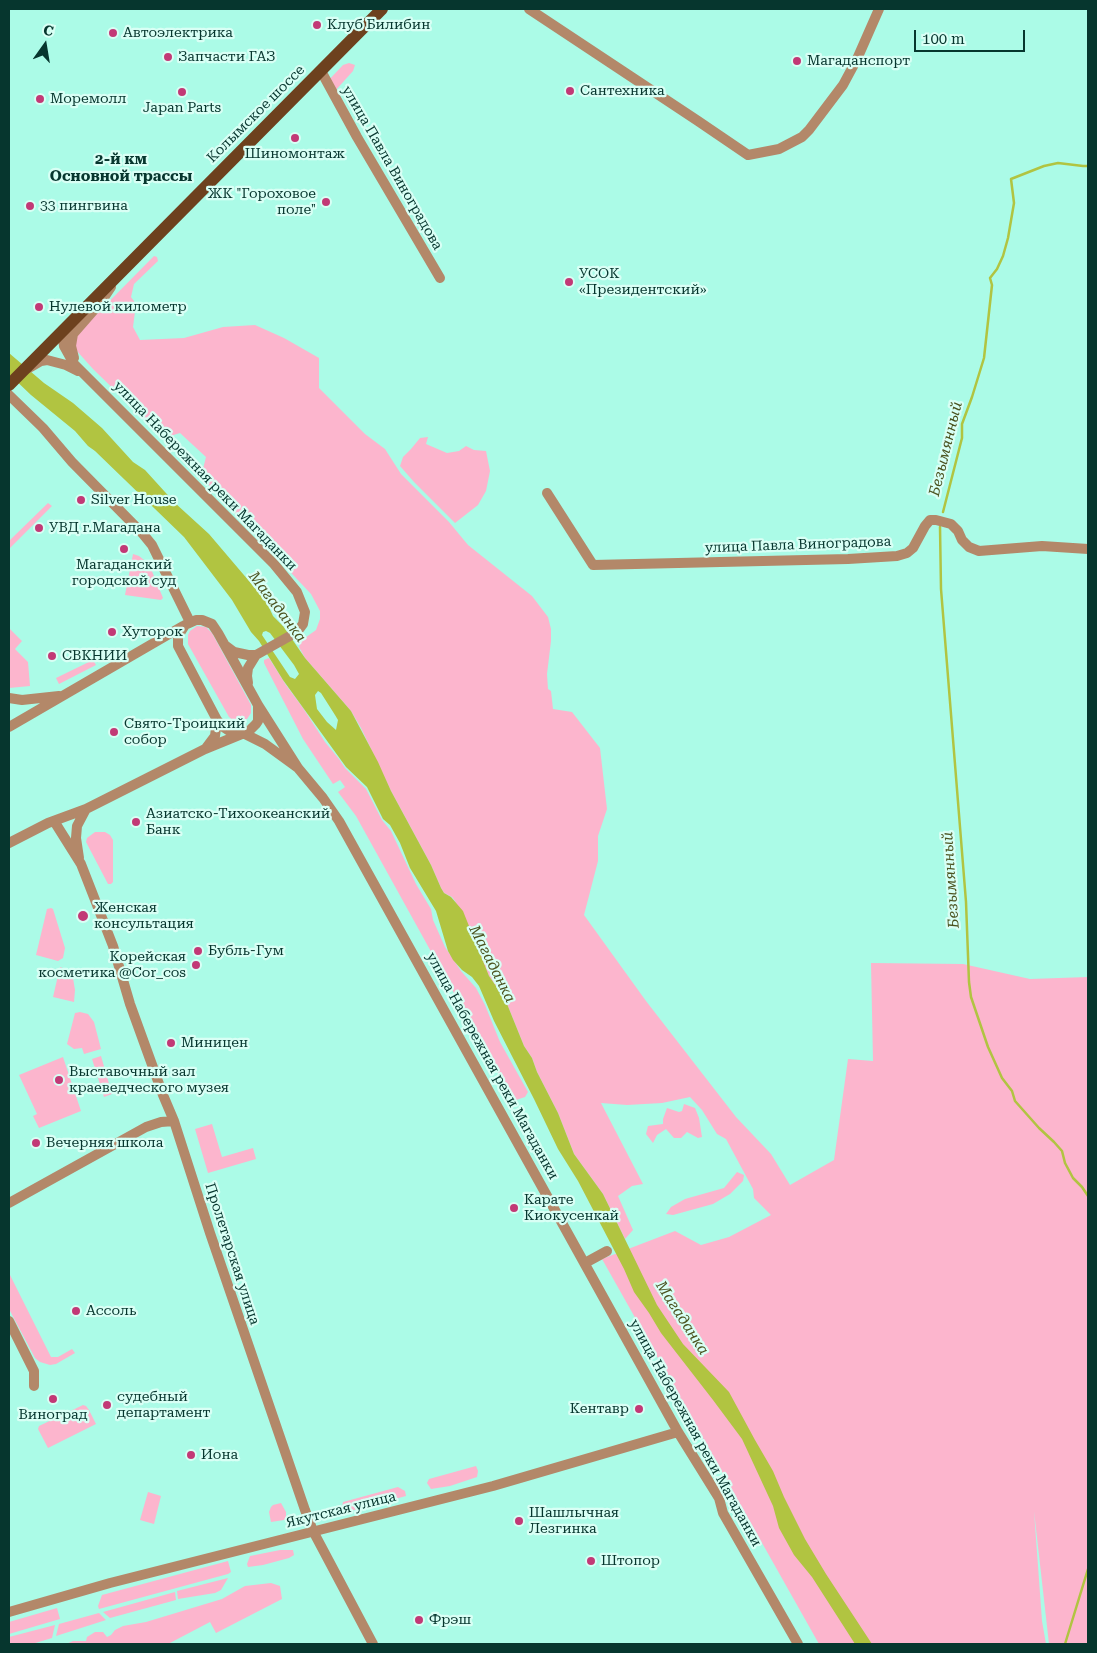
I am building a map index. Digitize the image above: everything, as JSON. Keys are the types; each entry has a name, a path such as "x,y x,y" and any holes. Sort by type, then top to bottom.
{"main road":[{"name":"Колымское шоссе","path":"9,385 20,373 38,360 67,325 382,9"}],"street":[{"path":"529,9 698,120 748,156 779,149 802,137 809,130 843,85 862,49 879,9"},
{"name":"улица Павла Виноградова","path":"321,71 357,138 440,278"},
{"path":"88,377 73,355 71,337 74,331 101,302 121,270"},
{"path":"67,325 63,339 65,349 74,364 88,377"},
{"path":"38,360 51,360 66,364 88,377"},
{"name":"улица Набережная реки Магаданки","path":"88,377 274,564 291,584 305,612 303,624 297,632 256,654"},
{"path":"9,395 43,428 72,462 152,545 188,623"},
{"name":"улица Павла Виноградова","path":"547,493 593,565 848,559 897,556 913,548 930,520 951,524 969,547 979,551 1042,546 1088,549"},
{"name":"улица Набережная реки Магаданки","path":"188,623 202,620 208,622 218,633 252,695 298,768 323,798 354,847 678,1432 719,1498 723,1513 798,1644"},
{"path":"9,727 188,623"},
{"path":"188,623 178,636 178,646 217,720 215,736 205,749"},
{"path":"154,644 171,645 182,654"},
{"path":"225,645 234,652 248,655 256,654"},
{"path":"252,695 247,671 256,654"},
{"path":"9,698 22,700 62,696"},
{"path":"9,843 54,821 86,809 205,749 245,734 256,724 259,713 258,705"},
{"path":"9,720 21,721"},
{"name":"улица Набережная реки Магаданки","path":"217,720 231,732 245,734 276,751 298,768"},
{"name":"Пролетарская улица","path":"86,809 78,826 76,838 81,864 113,946 139,1030 162,1095 174,1122 254,1364 313,1531 373,1644"},
{"name":"Пролетарская улица","path":"54,821 81,864"},
{"path":"9,1203 146,1127 160,1122 174,1122"},
{"path":"586,1263 607,1251"},
{"path":"9,1321 34,1371 34,1386"},
{"name":"Якутская улица","path":"9,1612 110,1583 500,1484 678,1432"}],"shaded area":[{"path":"349,63 355,65 353,71 335,91 325,84 343,65"},
{"path":"154,256 157,257 158,261 134,284 131,297 136,304 133,327 140,340 184,338 223,327 255,325 284,338 319,358 319,388 365,434 385,449 401,474 449,522 468,545 532,596 548,617 551,641 547,674 548,689 551,691 553,709 572,712 600,748 607,809 598,836 598,861 584,915 646,1001 736,1117 771,1154 790,1185 834,1160 848,1059 873,1061 871,963 963,964 1030,979 1088,977 1088,1644 1049,1644 1034,1511 1042,1621 1046,1644 819,1644 602,1259 675,1231 701,1245 729,1237 771,1215 754,1198 753,1189 726,1139 717,1134 702,1110 690,1097 662,1103 627,1105 601,1103 643,1184 632,1186 618,1196 633,1230 625,1239 603,1194 574,1154 558,1113 532,1058 524,1046 505,999 489,976 455,901 444,893 441,888 361,728 351,711 305,658 299,647 302,640 316,630 320,619 320,611 311,594 201,477 206,457 180,433 164,438 76,350 74,337"},
{"path":"9,353 44,383 73,403 102,428 133,462 145,470 175,503 209,534 266,601 273,616 283,626 305,658 351,711 431,865 441,888 463,911 489,976 505,999 524,1046 532,1058 558,1113 574,1154 603,1194 657,1305 683,1344 729,1392 773,1471 805,1539 872,1644 855,1644 812,1577 794,1555 779,1528 773,1506 742,1439 661,1333 634,1292 578,1181 558,1149 494,1021 479,986 453,960 448,951 436,911 410,868 400,843 390,825 383,819 367,787 346,767 283,680 232,600 184,537 88,446 75,431 31,395 9,374","holes":["266,631 270,633 294,665 299,674 295,679 290,677 262,635","318,691 338,720 336,730 317,709 315,695"]},
{"path":"428,437 426,444 447,453 459,451 466,446 474,450 486,451 490,471 486,491 478,505 455,523 400,466 403,457 420,438"},
{"path":"48,503 52,506 9,549 9,541"},
{"path":"133,554 149,564 163,598 161,600 125,595"},
{"path":"197,626 206,627 212,633 251,705 251,713 247,719 235,722 229,717 188,644 190,631"},
{"path":"9,628 22,641 15,649 28,662 30,686 9,688"},
{"path":"269,658 325,742 345,768 366,789 382,820 391,831 416,884 431,909 433,920 445,947 461,971 476,988 485,1005 500,1042 528,1092 525,1097 516,1100 512,1098 356,816 338,792 345,787 340,780 333,784 303,739 264,663 264,660"},
{"path":"93,660 96,665 59,684 56,678"},
{"path":"95,832 105,832 113,840 113,882 111,884 108,884 86,842 87,838"},
{"path":"47,909 53,909 65,948 63,958 58,961 36,955"},
{"path":"60,967 68,970 73,978 74,1002 53,997"},
{"path":"75,1013 88,1014 94,1022 101,1049 84,1054 82,1048 74,1049 67,1044"},
{"path":"101,1056 112,1094 104,1097 92,1059"},
{"path":"63,1057 81,1111 39,1128 33,1116 37,1114 19,1075"},
{"path":"684,1104 695,1108 699,1118 702,1137 698,1138 687,1132 681,1138 674,1138 666,1129 657,1135 653,1143 646,1134 648,1126 663,1124 667,1108 679,1112 682,1111"},
{"path":"212,1124 222,1157 253,1148 256,1159 208,1173 195,1129"},
{"path":"737,1172 744,1175 743,1181 730,1194 713,1204 673,1215 666,1214 671,1207 685,1199 724,1188"},
{"path":"9,1273 51,1357 58,1357 72,1349 75,1353 56,1364 50,1365 40,1362 35,1358 9,1309"},
{"path":"83,1405 89,1410 96,1424 48,1448 38,1429 39,1426"},
{"path":"476,1466 478,1471 477,1477 450,1486 431,1489 427,1483 429,1479"},
{"path":"398,1487 405,1491 406,1496 347,1512 343,1511 343,1502"},
{"path":"148,1492 161,1496 154,1524 140,1520"},
{"path":"281,1503 286,1512 286,1517 284,1520 271,1522 269,1512 271,1507"},
{"path":"280,1550 293,1550 294,1555 263,1565 248,1567 247,1564 250,1556"},
{"path":"228,1561 231,1572 228,1574 99,1609 98,1606 102,1595"},
{"path":"228,1578 221,1590 215,1593 178,1599 177,1591"},
{"path":"271,1583 280,1586 282,1599 216,1633 210,1622 168,1644 66,1644 73,1641 86,1641 87,1637 95,1632 103,1632 107,1637 123,1626 146,1622 222,1599 245,1586"},
{"path":"175,1592 176,1600 110,1618 103,1612"},
{"path":"57,1608 60,1619 9,1634 9,1622"},
{"path":"99,1613 106,1620 56,1636 59,1624"},
{"path":"55,1625 52,1638 32,1644 9,1644 9,1637"}],"waterway":[{"name":"Безымянный","path":"943,512 962,438 962,424 984,358 992,285 990,278 1003,256 1014,203 1011,179 1044,166 1058,163 1088,166"},
{"name":"Безымянный","path":"940,527 941,589 966,902 971,997 988,1047 1002,1078 1012,1091 1015,1101 1062,1151 1065,1163 1073,1178 1088,1196"},
{"name":"Безымянный","path":"1065,1644 1088,1569"}],"place":[{"name":"Клуб Билибин","path":"317,25"},
{"name":"Автоэлектрика","path":"113,33"},
{"name":"Запчасти ГАЗ","path":"168,57"},
{"name":"Магаданспорт","path":"797,61"},
{"name":"Сантехника","path":"570,91"},
{"name":"Japan Parts","path":"182,92"},
{"name":"Моремолл","path":"40,99"},
{"name":"Шиномонтаж","path":"295,138"},
{"name":"ЖК \"Гороховое поле\"","path":"326,202"},
{"name":"33 пингвина","path":"30,206"},
{"name":"УСОК «Президентский»","path":"569,282"},
{"name":"Нулевой километр","path":"39,307"},
{"name":"Silver House","path":"81,500"},
{"name":"УВД г.Магадана","path":"39,528"},
{"name":"Магаданский городской суд","path":"124,549"},
{"name":"Хуторок","path":"112,632"},
{"name":"СВКНИИ","path":"52,656"},
{"name":"Свято-Троицкий собор","path":"114,732"},
{"name":"Азиатско-Тихоокеанский Банк","path":"136,822"},
{"name":"Женская консультация","path":"83,916"},
{"name":"Бубль-Гум","path":"198,951"},
{"name":"Корейская косметика @Cor_cos","path":"196,965"},
{"name":"Миницен","path":"171,1043"},
{"name":"Выставочный зал краеведческого музея","path":"59,1080"},
{"name":"Вечерняя школа","path":"36,1143"},
{"name":"Карате Киокусенкай","path":"514,1208"},
{"name":"Ассоль","path":"76,1311"},
{"name":"Виноград","path":"53,1399"},
{"name":"судебный департамент","path":"107,1405"},
{"name":"Кентавр","path":"639,1409"},
{"name":"Иона","path":"191,1455"},
{"name":"Шашлычная Лезгинка","path":"519,1521"},
{"name":"Штопор","path":"591,1561"},
{"name":"Фрэш","path":"419,1620"}],"district":[{"name":"2-й км Основной трассы","path":"121,168"}],"water label":[{"name":"Магаданка","path":"277,607"},
{"name":"Магаданка","path":"492,964"},
{"name":"Магаданка","path":"682,1318"}]}
